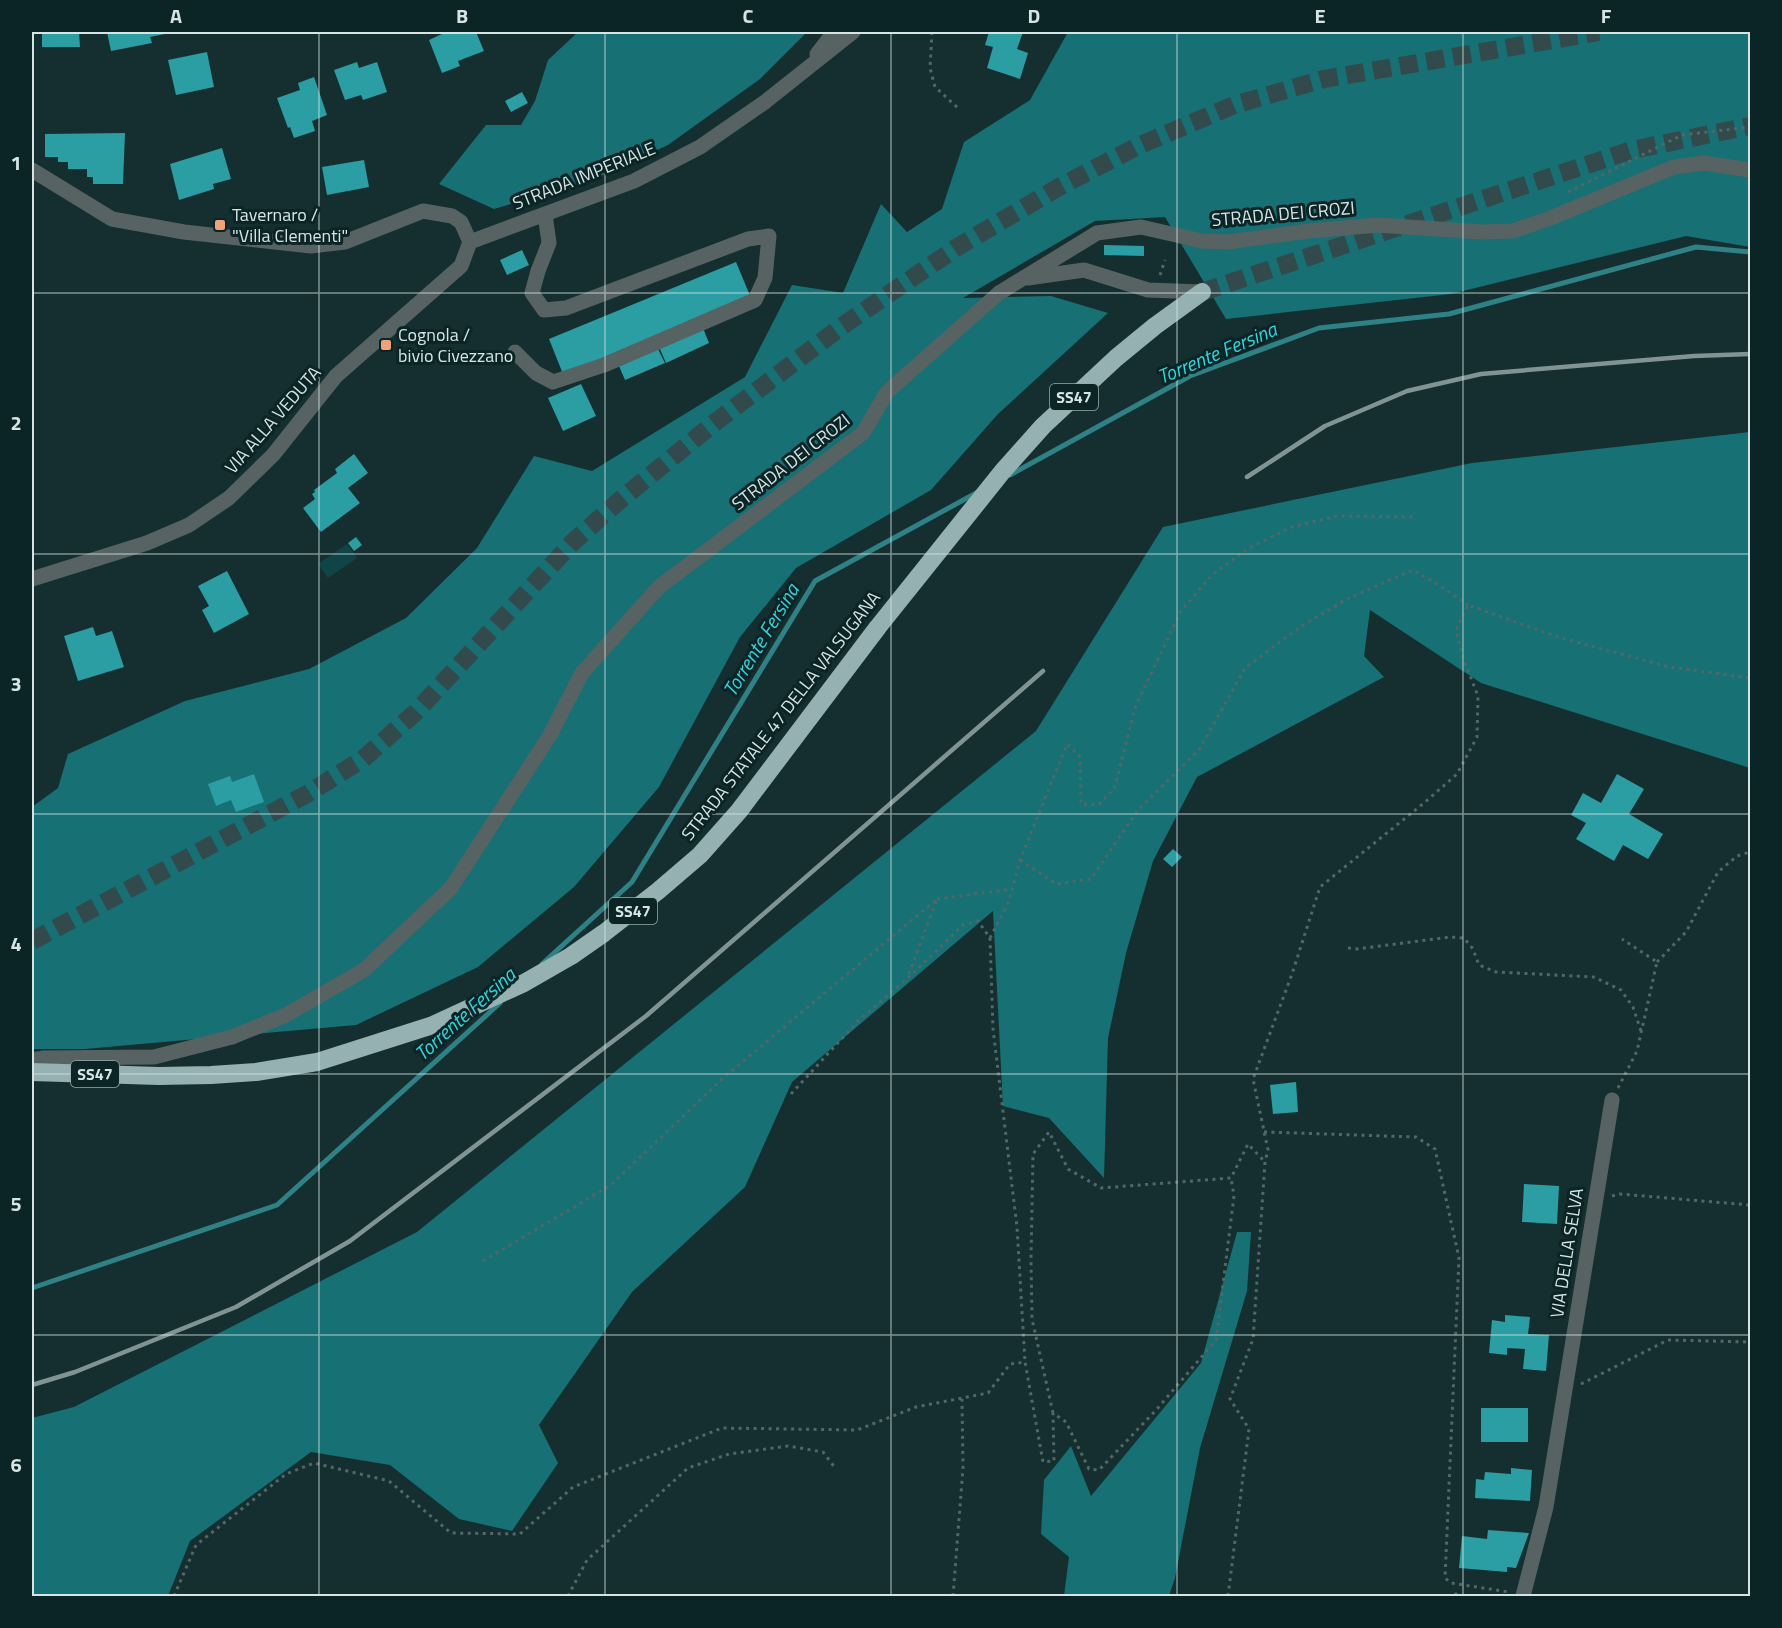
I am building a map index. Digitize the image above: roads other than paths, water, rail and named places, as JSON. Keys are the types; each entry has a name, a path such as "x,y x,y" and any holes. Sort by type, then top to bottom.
{"highway":[{"name":"STRADA STATALE 47 DELLA VALSUGANA","path":"32,1072 159,1076 212,1075 266,1071 317,1062 433,1025 524,983 571,956 658,891 700,855 739,811 915,581 1002,472 1043,426 1116,358 1202,292"}],"street":[{"path":"804,71 834,32"},
{"name":"STRADA IMPERIALE","path":"470,242 634,181 700,147 765,102 853,32"},
{"name":"STRADA DEI CROZI","path":"32,1060 154,1057 232,1037 286,1015 364,969 451,888 550,735 582,673 659,587 863,433 887,392 999,293 1097,232 1141,227 1202,241 1228,242 1309,231 1378,225 1482,232 1513,231 1674,167 1704,163 1750,170"},
{"path":"32,170 112,219 184,232 311,246 345,242 423,211 452,216 461,222 470,242"},
{"path":"515,352 536,373 553,382 604,365 755,300 765,278 769,236 748,238 566,308 544,310 532,293 549,243 545,214"},
{"name":"VIA ALLA VEDUTA","path":"32,579 147,543 189,525 229,498 273,455 336,376 461,266 470,242"},
{"path":"1022,279 1084,270 1148,290 1202,292"},
{"name":"VIA DELLA SELVA","path":"1524,1595 1546,1508 1612,1100"}],"waterway":[{"name":"Torrente Fersina","path":"1010,475 1190,376 1319,328 1449,314 1696,247 1750,252"},
{"name":"Torrente Fersina","path":"542,964 632,882 815,581 978,492"},
{"name":"Torrente Fersina","path":"32,1288 277,1205 500,1003"}],"tunnel":[{"path":"32,941 307,794 363,759 416,712 572,543 619,501 713,424 842,326 959,246 1059,187 1138,146 1234,105 1324,79 1599,32"},
{"path":"1202,292 1632,150 1750,126"}],"railway":[{"path":"1247,477 1325,426 1407,391 1481,374 1694,356 1750,354"},
{"path":"32,1385 75,1372 236,1307 350,1241 646,1016 1043,671"}],"place":[{"name":"Tavernaro / \"Villa Clementi\"","path":"220,225"},
{"name":"Cognola / bivio Civezzano","path":"386,345"}]}
